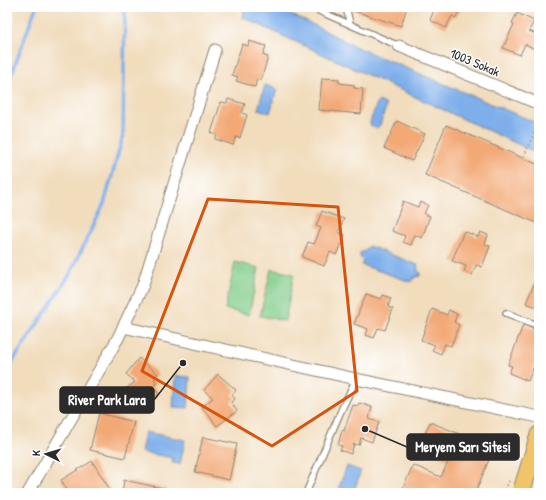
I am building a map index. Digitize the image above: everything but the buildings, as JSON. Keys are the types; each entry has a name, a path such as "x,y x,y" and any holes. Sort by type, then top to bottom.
{"main road":[{"path":"521,493 539,435"}],"street":[{"name":"1003 Sokak","path":"400,46 539,104"},
{"path":"28,493 123,327 143,285 215,50"},
{"path":"123,327 356,379 539,417"}],"lane":[{"path":"310,7 400,46"},
{"path":"346,7 350,24"},
{"path":"506,313 539,326"},
{"path":"306,493 356,379"}],"path":[{"path":"524,156 539,122"}],"highlighted area":[{"path":"208,199 338,207 357,391 272,446 142,371"}],"green space":[{"path":"235,262 259,268 249,315 225,309"},
{"path":"271,269 294,274 285,321 260,316"}],"water":[{"path":"246,7 274,7 316,26 354,46 539,124 539,154 242,17"},
{"path":"265,85 277,89 270,113 258,109"},
{"path":"379,101 385,104 386,107 380,125 377,128 371,126 370,122"},
{"path":"369,246 418,265 417,270 421,273 420,276 415,277 411,282 362,265 363,261 360,258 360,253 365,251"},
{"path":"175,376 190,377 188,408 173,407"},
{"path":"145,432 185,440 180,464 172,463 173,458 141,452"},
{"path":"347,466 361,471 353,493 339,487"}],"waterway":[{"path":"7,80 12,73 36,7"},
{"path":"7,370 69,276 104,204 123,136 125,7"}],"place":[{"name":"River Park Lara","path":"183,363"},
{"name":"Meryem Sarı Sitesi","path":"365,429"}]}
